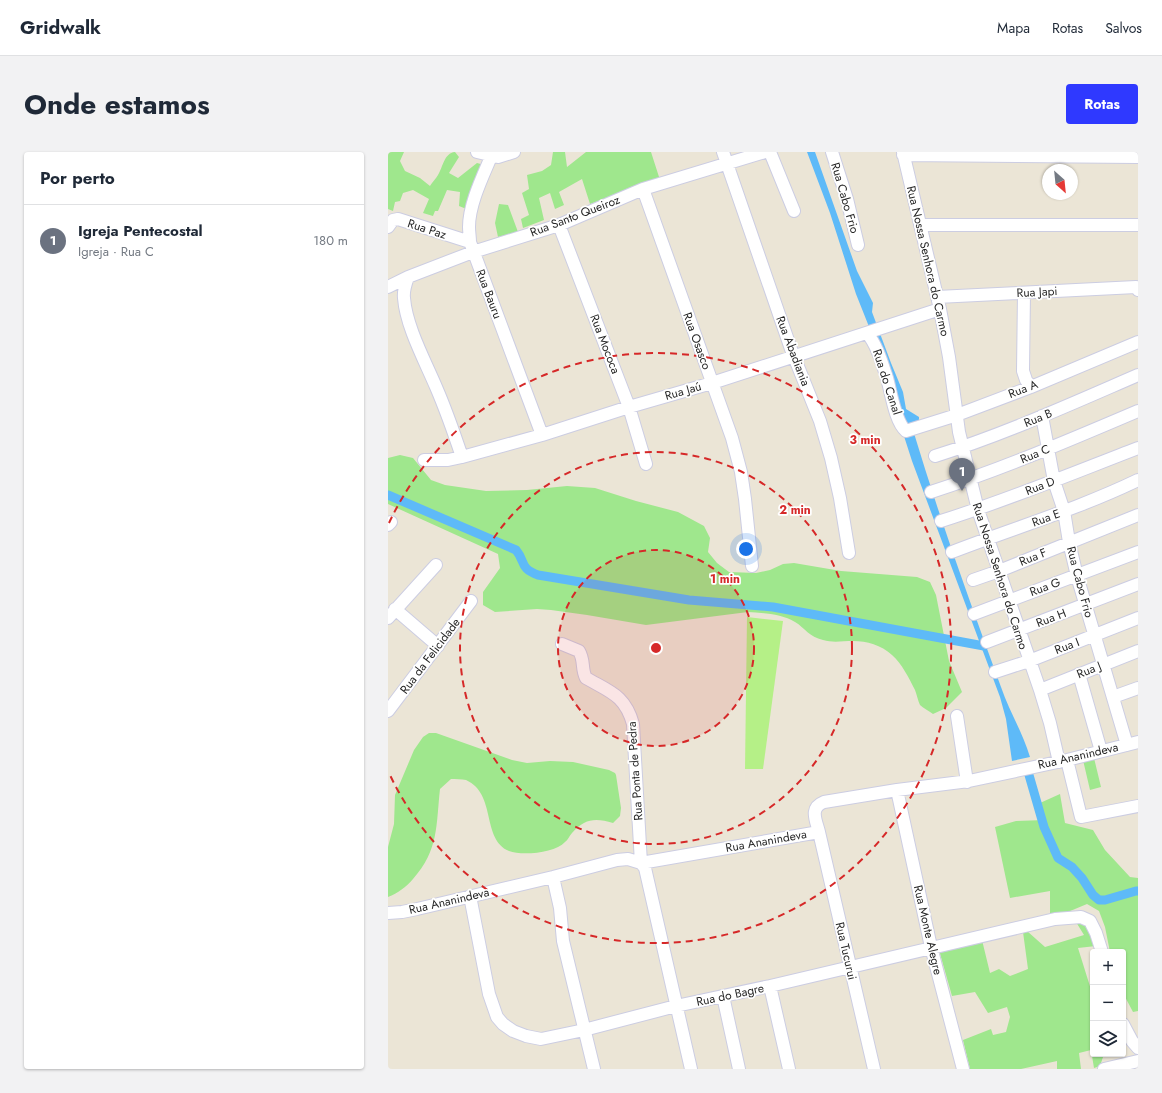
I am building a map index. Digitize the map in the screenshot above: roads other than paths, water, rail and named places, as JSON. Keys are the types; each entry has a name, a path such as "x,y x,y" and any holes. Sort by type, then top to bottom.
{"street":[{"path":"476,152 492,154 498,158 514,152"},
{"name":"Rua Abadiania","path":"723,152 795,356 820,421 831,458 840,498 848,553"},
{"name":"Rua Santo Queiroz","path":"388,286 472,247 559,224 644,190 765,152"},
{"path":"770,152 794,211"},
{"name":"Rua Cabo Frio","path":"832,152 847,199 858,245"},
{"name":"Rua Bauru","path":"492,154 471,212 469,226 472,247 542,435"},
{"path":"903,154 1138,157"},
{"name":"Rua Nossa Senhora do Carmo","path":"903,154 938,303 949,356 962,448 978,510 1018,631 1040,690 1081,817 1138,806"},
{"name":"Rua Osasco","path":"644,190 732,438 741,472 752,566"},
{"name":"Rua Paz","path":"388,227 393,220 398,219 472,247"},
{"name":"Rua Mococa","path":"559,224 629,407 646,464"},
{"path":"920,225 1138,225"},
{"path":"408,277 404,298 410,323 418,346 442,400 462,457"},
{"name":"Rua Japi","path":"938,303 1024,293 1137,288"},
{"path":"1024,293 1023,371 1026,380 1031,387"},
{"name":"Rua Jaú","path":"424,460 448,460 542,435 629,407 712,383 885,327 938,303"},
{"name":"Rua do Canal","path":"869,332 886,377 897,416 904,429 909,430"},
{"name":"Rua A","path":"909,430 957,415 1031,387 1138,342"},
{"name":"Rua B","path":"935,456 962,448 1138,375"},
{"name":"Rua C","path":"931,492 1049,449 1138,411"},
{"name":"Rua Cabo Frio","path":"1042,416 1054,481 1064,511 1077,576 1113,697 1132,743"},
{"name":"Rua D","path":"941,521 978,510 1138,448"},
{"name":"Rua E","path":"952,552 1064,511 1138,480"},
{"name":"Rua F","path":"972,580 999,571 1138,515"},
{"name":"Rua G","path":"974,614 1138,552"},
{"path":"436,565 392,614 438,646"},
{"name":"Rua H","path":"987,642 1138,584"},
{"name":"Rua da Felicidade","path":"388,711 471,601"},
{"name":"Rua I","path":"995,672 1029,661 1138,618"},
{"name":"Rua Ponta de Pedra","path":"562,644 580,651 583,658 584,674 586,678 619,697 630,715 633,724 641,863"},
{"name":"Rua J","path":"1040,690 1138,651"},
{"path":"1079,674 1101,751"},
{"path":"1113,697 1138,688"},
{"path":"957,716 967,782"},
{"name":"Rua Ananindeva","path":"388,913 417,909 553,877 617,860 628,860 641,863 819,832 814,813 818,804 824,802 897,790 967,782 1063,761 1132,743"},
{"name":"Rua Monte Alegre","path":"897,790 931,947 963,1069"},
{"name":"Rua Tucurui","path":"819,832 874,1069"},
{"path":"641,863 645,868 691,1069"},
{"path":"553,877 559,902 563,941 594,1069"},
{"name":"Rua do Bagre","path":"470,896 489,994 496,1017 513,1031 526,1036 541,1039 584,1030 676,1006 770,986 1054,919 1081,917 1090,921 1101,949"},
{"path":"770,986 789,1069"},
{"path":"723,996 739,1069"},
{"path":"1126,1030 1138,1048"},
{"path":"1104,1069 1138,1061"}],"water":[{"path":"807,152 815,152 857,271 873,303 872,312 903,392 906,409 919,417 919,425 913,430 933,495 1004,696 1024,739 1030,757 1012,761 1006,719 1000,697 912,461 902,430 889,377 856,294 830,213"}],"waterway":[{"path":"388,495 516,550 525,567 538,575 689,600 773,607 984,646"},
{"path":"1029,775 1044,827 1058,858 1072,867 1082,878 1093,895 1099,900 1105,900 1138,891"}],"place":[{"name":"Igreja Pentecostal","path":"962,491"}]}
